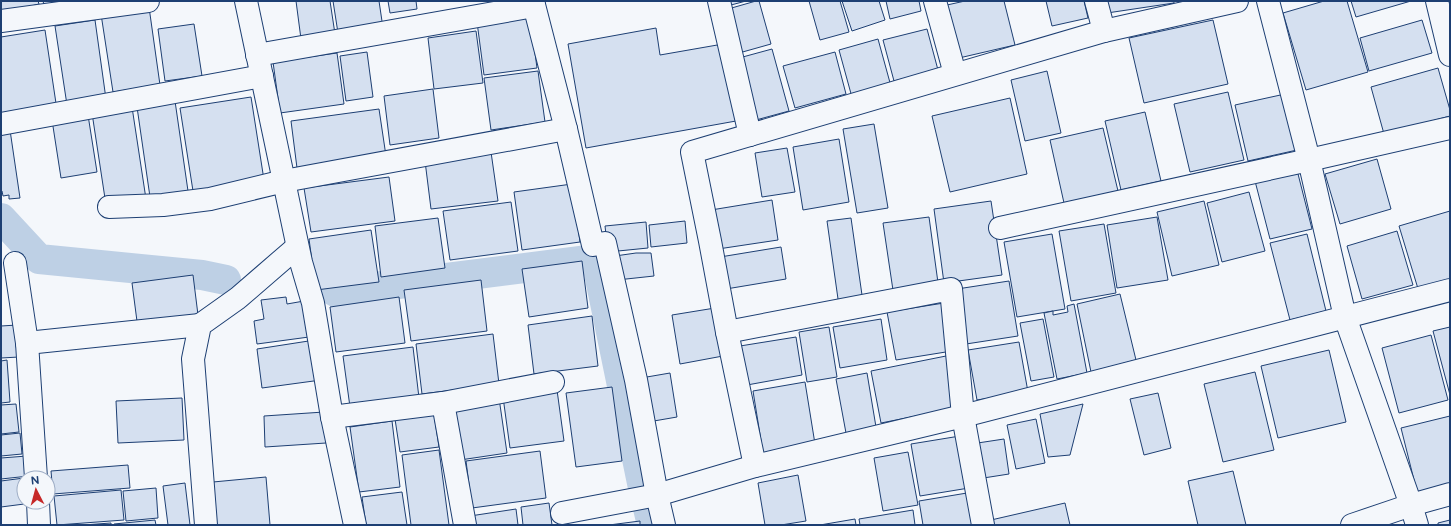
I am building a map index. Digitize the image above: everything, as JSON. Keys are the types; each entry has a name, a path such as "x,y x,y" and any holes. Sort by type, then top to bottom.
{"street":[{"path":"1,21 148,1"},
{"path":"246,1 297,247 313,303 332,417 355,525"},
{"path":"719,1 750,135"},
{"path":"935,1 955,74"},
{"path":"1096,1 1104,31"},
{"path":"755,466 726,332 692,152 1104,31 1237,1"},
{"path":"1268,1 1309,160 1345,317 1414,515"},
{"path":"1437,1 1450,56"},
{"path":"257,55 534,4 566,129 593,245 604,243 636,380 664,525"},
{"path":"1,124 262,76"},
{"path":"1000,228 1450,128"},
{"path":"109,207 163,205 210,199 284,181 566,129"},
{"path":"27,343 200,325 238,298 297,247"},
{"path":"15,263 27,343 35,470"},
{"path":"726,332 951,289 963,416 983,525"},
{"path":"562,513 657,495 755,466 963,416 1450,290"},
{"path":"200,325 193,359 206,525"},
{"path":"332,417 443,403 553,382"},
{"path":"443,403 465,525"},
{"path":"1352,525 1414,515 1450,494"},
{"path":"38,510 39,525"}],"building":[{"path":"1,1 38,1 39,4 1,14"},
{"path":"43,1 74,1 45,9"},
{"path":"296,1 330,1 335,34 301,39"},
{"path":"333,1 379,1 383,28 338,33"},
{"path":"388,1 416,1 417,9 390,13"},
{"path":"730,1 746,1 731,5"},
{"path":"759,1 771,44 739,53 728,9"},
{"path":"809,1 840,1 849,32 820,40"},
{"path":"842,1 879,1 885,20 852,31"},
{"path":"886,1 919,1 921,11 890,19"},
{"path":"965,1 1004,1 1015,45 959,58 947,5"},
{"path":"1046,1 1084,1 1088,18 1052,26"},
{"path":"1105,1 1174,1 1174,3 1107,13"},
{"path":"1324,1 1347,1 1368,72 1306,90 1283,13"},
{"path":"1351,1 1411,1 1356,17"},
{"path":"149,7 160,85 113,92 101,14"},
{"path":"530,15 537,68 484,75 477,22"},
{"path":"95,20 106,99 67,105 55,26"},
{"path":"1213,20 1228,84 1144,103 1129,38"},
{"path":"1422,20 1432,53 1369,71 1360,38"},
{"path":"194,24 202,76 165,81 158,29"},
{"path":"656,28 660,55 723,44 736,121 586,148 568,44"},
{"path":"927,29 938,70 894,81 883,40"},
{"path":"45,30 57,110 1,119 1,37"},
{"path":"476,31 483,83 434,89 428,38"},
{"path":"878,39 892,90 853,101 839,50"},
{"path":"772,49 789,111 756,120 739,58"},
{"path":"367,52 373,97 346,101 340,56"},
{"path":"835,52 846,94 795,108 783,66"},
{"path":"337,53 344,104 280,113 273,62"},
{"path":"1438,68 1450,110 1450,116 1384,134 1371,87"},
{"path":"538,71 545,122 491,130 484,78"},
{"path":"1047,71 1061,133 1025,141 1011,80"},
{"path":"433,89 439,138 390,145 384,96"},
{"path":"1228,92 1244,160 1190,172 1174,104"},
{"path":"1285,94 1297,150 1248,161 1235,105"},
{"path":"251,97 264,180 193,191 180,108"},
{"path":"1010,98 1027,174 950,192 932,116"},
{"path":"175,101 188,191 150,197 137,107"},
{"path":"132,107 146,199 106,205 92,113"},
{"path":"379,109 386,156 297,168 291,121"},
{"path":"1145,112 1161,181 1121,190 1105,121"},
{"path":"88,115 97,172 61,178 52,120"},
{"path":"874,124 888,208 857,213 843,129"},
{"path":"1103,128 1118,191 1064,203 1050,140"},
{"path":"10,130 20,198 9,199 9,195 3,196 1,191 1,131"},
{"path":"839,139 849,202 803,210 793,147"},
{"path":"787,148 795,192 762,197 755,153"},
{"path":"491,152 498,201 431,209 425,161"},
{"path":"1377,159 1391,209 1340,224 1325,174"},
{"path":"1297,170 1312,229 1270,239 1255,181"},
{"path":"389,177 395,221 311,232 304,188"},
{"path":"572,184 580,242 522,250 514,192"},
{"path":"1249,192 1265,251 1222,262 1207,203"},
{"path":"772,200 778,240 718,249 711,210"},
{"path":"991,201 1002,275 944,283 934,209"},
{"path":"1204,201 1219,265 1172,276 1157,212"},
{"path":"511,202 518,251 450,260 443,211"},
{"path":"1450,211 1450,283 1419,292 1399,226"},
{"path":"929,217 939,290 894,297 883,223"},
{"path":"1157,217 1168,280 1117,288 1107,225"},
{"path":"438,218 445,268 381,277 375,226"},
{"path":"851,218 863,302 839,306 827,221"},
{"path":"685,221 687,243 651,247 649,225"},
{"path":"646,222 648,248 608,252 605,226"},
{"path":"1104,224 1116,293 1071,301 1059,231"},
{"path":"371,230 379,282 316,290 309,239"},
{"path":"1397,231 1413,285 1362,299 1347,246"},
{"path":"1052,234 1065,309 1017,317 1004,242"},
{"path":"1307,234 1326,311 1290,320 1270,243"},
{"path":"781,247 786,279 726,289 720,257"},
{"path":"636,253 651,253 654,276 617,280 615,256"},
{"path":"582,261 588,308 529,317 522,269"},
{"path":"193,275 199,323 138,329 132,283"},
{"path":"481,280 487,331 411,341 404,290"},
{"path":"1009,281 1018,336 966,344 957,289"},
{"path":"1120,294 1136,360 1091,372 1077,304"},
{"path":"286,297 287,304 304,301 309,337 257,344 254,321 264,319 261,300"},
{"path":"399,297 405,343 336,352 330,307"},
{"path":"944,303 952,351 896,360 887,312"},
{"path":"1074,304 1087,373 1057,379 1044,313 1053,311 1053,315 1068,312 1067,306"},
{"path":"715,308 723,356 680,364 672,315"},
{"path":"592,316 598,366 534,374 528,325"},
{"path":"881,319 887,360 840,368 833,327"},
{"path":"1043,319 1054,377 1031,381 1020,323"},
{"path":"17,325 19,357 1,358 1,326"},
{"path":"829,327 837,377 807,382 799,332"},
{"path":"1450,327 1450,395 1433,331"},
{"path":"493,334 499,384 422,394 416,344"},
{"path":"1431,335 1448,400 1399,413 1382,348"},
{"path":"796,337 802,375 747,385 740,346"},
{"path":"315,340 321,380 262,388 257,349"},
{"path":"1019,342 1028,392 977,400 968,350"},
{"path":"413,347 419,398 350,407 343,356"},
{"path":"1329,350 1346,422 1278,438 1261,366"},
{"path":"951,355 961,407 881,423 871,371"},
{"path":"7,360 10,402 1,403 1,361"},
{"path":"1255,372 1274,450 1223,462 1204,384"},
{"path":"670,373 677,417 648,422 641,378"},
{"path":"867,373 876,427 846,433 836,379"},
{"path":"805,382 815,444 763,453 753,391"},
{"path":"612,387 622,461 576,467 566,393"},
{"path":"557,390 564,441 510,448 503,397"},
{"path":"1158,393 1171,448 1144,455 1130,399"},
{"path":"182,398 184,440 118,443 116,401"},
{"path":"499,398 507,453 460,460 453,404"},
{"path":"16,404 19,432 1,434 1,405"},
{"path":"1083,404 1070,455 1048,457 1040,414"},
{"path":"324,412 326,443 265,447 264,416"},
{"path":"434,414 439,447 400,452 395,419"},
{"path":"1450,416 1450,484 1417,492 1401,428"},
{"path":"1036,419 1045,463 1016,469 1007,425"},
{"path":"392,421 400,487 359,492 350,427"},
{"path":"20,433 22,454 1,456 1,435"},
{"path":"960,436 969,488 920,496 911,444"},
{"path":"1004,439 1009,474 977,479 971,444"},
{"path":"439,450 449,525 411,525 402,455"},
{"path":"540,451 546,498 472,508 466,461"},
{"path":"908,452 918,505 883,511 874,458"},
{"path":"27,456 28,470 16,470 16,477 1,479 1,458"},
{"path":"128,465 130,488 56,494 56,471"},
{"path":"1233,471 1246,525 1198,525 1188,481"},
{"path":"798,475 806,521 781,525 765,525 758,483"},
{"path":"266,477 270,525 216,525 213,482"},
{"path":"16,479 16,505 1,507 1,481"},
{"path":"185,483 190,525 168,525 163,486"},
{"path":"156,488 158,518 126,521 123,491"},
{"path":"121,490 124,520 57,525 56,496"},
{"path":"402,492 407,525 366,525 362,497"},
{"path":"967,493 973,525 923,525 919,501"},
{"path":"549,503 552,525 523,525 521,507"},
{"path":"1065,503 1070,525 993,525 991,520"},
{"path":"516,509 518,525 471,525 470,516"},
{"path":"913,510 915,525 860,525 859,519"},
{"path":"855,519 856,525 820,525"},
{"path":"155,520 156,525 114,525 114,524"},
{"path":"1450,520 1450,525 1438,525 1438,523"},
{"path":"640,521 640,525 609,525"},
{"path":"111,523 111,525 83,525"}],"waterway":[{"path":"1,218 39,259 202,275 226,280"},
{"path":"335,292 596,259 652,525"}]}
